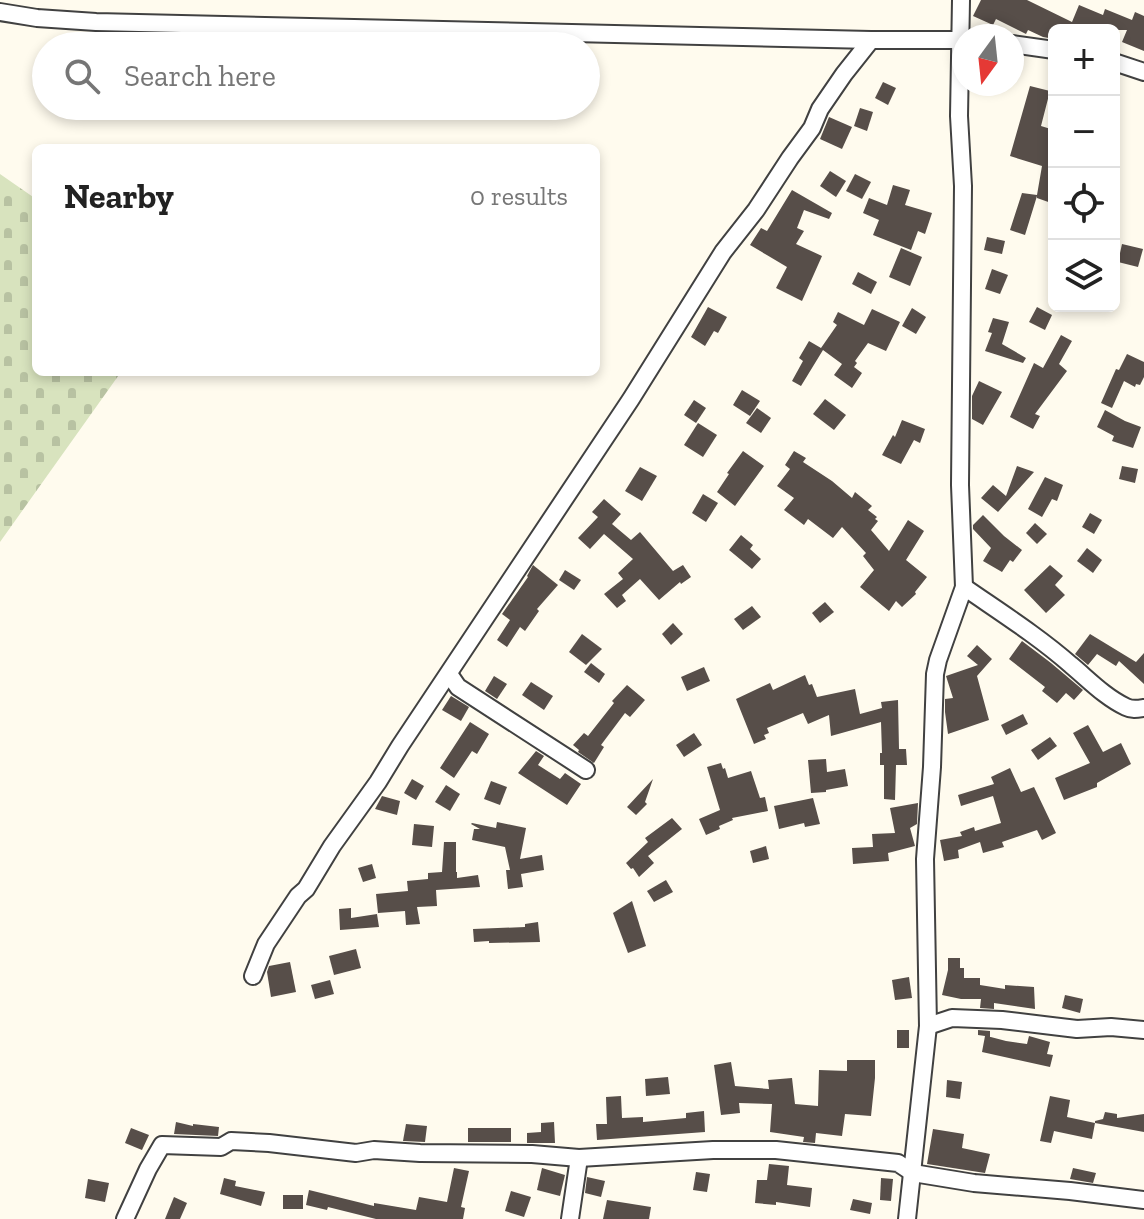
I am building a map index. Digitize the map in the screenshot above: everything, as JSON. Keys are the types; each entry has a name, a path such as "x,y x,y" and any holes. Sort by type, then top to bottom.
{"street":[{"path":"961,0 962,24"},
{"path":"0,12 96,22 527,32"},
{"path":"600,34 952,40"},
{"path":"253,976 266,944 280,922 378,782 631,399 723,252 756,210 812,128 820,109 871,40"},
{"path":"1024,46 1048,49"},
{"path":"1120,64 1144,72"},
{"path":"907,1219 928,1026 925,859 935,674 964,587 960,485 963,186 960,96"},
{"path":"964,587 1031,634 1105,694 1127,708 1144,708"},
{"path":"449,674 458,687 586,770"},
{"path":"928,1026 952,1018 1077,1029 1111,1027 1144,1030"},
{"path":"125,1219 162,1145 221,1147 231,1141 356,1153 374,1150 579,1158 713,1150 776,1150 898,1163 913,1173 974,1183 1144,1200"},
{"path":"570,1219 579,1158"}],"green space":[{"path":"0,174 32,196 32,376 118,376 0,542"}],"building":[{"path":"981,0 1027,0 1072,22 1079,5 1103,15 1105,9 1132,20 1135,12 1144,16 1144,51 1122,42 1127,30 1120,30 1120,24 1048,24 1048,38 1028,30 1024,33 1024,24 1006,24 996,19 991,24 973,16"},
{"path":"883,82 896,88 888,105 875,98"},
{"path":"1030,86 1048,90 1041,126 1048,128 1048,202 1037,196 1025,235 1010,230 1022,193 1037,195 1042,166 1010,156"},
{"path":"860,108 873,112 867,131 854,126"},
{"path":"829,117 852,127 842,149 820,139"},
{"path":"830,171 846,181 836,197 820,186"},
{"path":"855,174 871,182 862,199 846,191"},
{"path":"893,185 910,190 905,205 932,213 925,234 918,231 911,250 873,235 879,220 863,213 869,198 887,205"},
{"path":"792,190 832,213 829,219 804,210 797,228 804,231 796,244 822,256 802,301 776,288 787,267 750,245 761,228 767,231"},
{"path":"987,237 1005,241 1002,254 984,250"},
{"path":"1122,244 1143,249 1138,267 1120,262"},
{"path":"901,248 922,257 910,286 889,277"},
{"path":"992,269 1008,275 1000,294 985,289"},
{"path":"858,272 877,282 871,294 852,284"},
{"path":"708,307 727,317 718,333 714,331 705,346 691,337"},
{"path":"1037,307 1052,315 1045,330 1029,322"},
{"path":"912,308 926,317 916,334 902,326"},
{"path":"872,309 900,322 886,351 868,343 855,361 854,367 862,373 852,388 834,375 842,364 823,350 801,386 792,381 803,361 799,358 809,341 821,348 837,325 833,322 838,312 864,325"},
{"path":"993,318 1009,322 1002,344 1026,358 1023,363 985,351 992,333 988,332"},
{"path":"1061,335 1072,341 1059,364 1067,371 1035,414 1040,416 1033,429 1010,417 1034,363 1043,368"},
{"path":"1127,354 1144,362 1144,377 1135,387 1124,381 1112,408 1101,403 1116,369 1119,370"},
{"path":"979,381 1002,392 983,425 972,419 972,396"},
{"path":"742,390 760,401 750,416 733,405"},
{"path":"825,399 846,415 834,430 813,414"},
{"path":"694,400 706,408 696,423 684,415"},
{"path":"757,408 771,418 761,433 746,423"},
{"path":"1105,410 1141,427 1133,448 1112,441 1114,436 1097,427"},
{"path":"902,420 925,429 920,443 914,440 901,464 882,455"},
{"path":"698,423 717,435 703,457 684,445"},
{"path":"743,451 764,466 735,506 717,492"},
{"path":"794,451 806,458 803,462 852,498 855,492 872,506 868,510 878,521 871,530 889,551 908,520 924,531 906,560 927,577 916,594 902,607 896,601 889,611 860,587 874,570 863,556 866,553 842,527 833,538 808,519 804,525 784,510 794,498 777,486 790,469 785,465"},
{"path":"1017,466 1034,472 998,512 981,498 993,485 1006,496"},
{"path":"1122,466 1138,469 1135,483 1119,479"},
{"path":"640,467 657,476 642,501 625,491"},
{"path":"1045,477 1063,485 1057,501 1052,499 1042,517 1028,509"},
{"path":"703,494 718,503 706,522 692,513"},
{"path":"604,499 621,514 612,524 631,540 640,532 673,571 683,565 691,577 659,600 640,579 622,595 626,601 617,608 604,594 623,579 618,573 633,559 604,534 590,549 578,538 598,517 592,512"},
{"path":"1090,513 1102,520 1094,534 1082,527"},
{"path":"983,515 1022,550 1002,572 983,561 991,548 973,529 973,525"},
{"path":"1035,523 1047,534 1037,544 1026,533"},
{"path":"741,535 753,545 750,549 761,559 752,569 729,550"},
{"path":"1087,548 1102,560 1093,573 1077,561"},
{"path":"533,565 558,585 537,609 539,611 525,631 520,627 507,647 497,640 510,620 502,614"},
{"path":"1050,565 1063,576 1055,585 1065,595 1046,613 1024,590"},
{"path":"565,570 581,580 574,590 559,580"},
{"path":"825,602 834,612 820,623 812,613"},
{"path":"752,606 761,617 743,630 734,619"},
{"path":"673,623 683,634 671,645 662,634"},
{"path":"582,634 602,649 586,665 569,652"},
{"path":"1090,634 1136,662 1144,653 1144,684 1119,661 1116,666 1097,654 1088,665 1075,654"},
{"path":"1022,641 1083,690 1074,700 1066,693 1057,703 1042,691 1045,687 1009,659"},
{"path":"977,645 992,659 977,676 989,720 948,734 945,699 953,698 946,676 978,665 967,656"},
{"path":"591,663 605,674 599,683 584,672"},
{"path":"704,667 710,681 687,691 681,677"},
{"path":"805,675 817,697 855,689 860,714 882,708 881,702 898,700 899,749 906,749 907,765 896,765 895,800 884,799 884,765 880,765 881,722 831,736 829,715 808,724 803,713 767,728 769,733 764,735 766,739 754,744 736,699 770,683 773,690"},
{"path":"494,676 507,684 497,699 485,691"},
{"path":"531,682 553,696 544,710 522,695"},
{"path":"627,685 645,700 630,717 625,713 601,745 604,747 594,763 573,745 584,733 588,736"},
{"path":"451,696 469,707 461,721 442,710"},
{"path":"1023,714 1028,724 1006,735 1001,725"},
{"path":"470,722 489,734 477,754 472,751 454,778 440,768"},
{"path":"1088,725 1103,752 1121,743 1131,764 1097,783 1097,787 1064,800 1055,778 1090,763 1073,733"},
{"path":"694,733 702,745 684,757 676,745"},
{"path":"1050,737 1057,746 1038,760 1031,750"},
{"path":"536,751 544,756 538,765 560,779 565,773 581,784 567,805 518,773"},
{"path":"826,759 827,772 845,769 848,786 811,793 808,760"},
{"path":"721,763 728,778 751,771 760,798 765,797 768,811 732,818 719,826 720,829 706,835 699,819 720,810 707,767"},
{"path":"1010,768 1021,792 1034,787 1056,833 1042,840 1037,830 1002,842 1004,847 983,853 980,842 958,850 959,858 944,861 940,840 962,836 960,832 974,827 975,831 1001,823 993,796 961,806 958,795 994,784 991,777"},
{"path":"412,779 424,786 416,800 404,793"},
{"path":"653,779 645,802 647,804 636,815 627,807"},
{"path":"491,781 507,787 500,805 484,799"},
{"path":"446,785 460,794 450,811 435,802"},
{"path":"382,796 400,801 397,815 375,809"},
{"path":"813,798 820,824 805,827 804,823 779,829 774,806"},
{"path":"918,803 917,824 910,828 915,846 888,853 889,861 853,864 852,848 873,847 872,834 895,833 890,808"},
{"path":"672,818 682,829 648,856 654,863 639,877 626,863 648,842 645,838"},
{"path":"497,822 526,828 520,859 542,855 544,870 521,874 523,887 508,889 506,870 510,870 505,847 472,840 474,829 480,829 472,823 496,828"},
{"path":"414,824 434,826 432,847 412,845"},
{"path":"444,842 456,842 457,878 478,875 480,887 436,890 437,906 417,907 420,924 406,925 405,911 378,913 376,894 408,891 407,881 428,879 428,873 442,872"},
{"path":"766,846 769,859 753,863 750,851"},
{"path":"372,864 376,878 363,882 358,868"},
{"path":"666,880 673,892 654,902 647,891"},
{"path":"632,901 646,946 628,953 613,913"},
{"path":"351,908 351,918 377,914 379,927 340,930 339,909"},
{"path":"538,922 540,942 474,942 473,929 525,927 525,924"},
{"path":"356,949 361,968 334,975 329,956"},
{"path":"948,958 960,958 964,978 980,978 980,985 1005,989 1005,985 1034,987 1035,1009 994,1003 994,1009 980,1008 981,999 942,995"},
{"path":"290,962 296,992 271,997 269,966"},
{"path":"909,977 912,998 895,1000 892,980"},
{"path":"330,980 334,994 315,999 311,985"},
{"path":"1065,995 1083,999 1080,1013 1062,1008"},
{"path":"897,1030 909,1030 909,1048 897,1048"},
{"path":"978,1030 990,1031 990,1037 1006,1041 1027,1044 1029,1036 1050,1042 1047,1054 1053,1055 1050,1067 982,1052 985,1036 978,1035"},
{"path":"847,1060 875,1060 875,1078 871,1116 845,1114 842,1136 816,1133 815,1143 803,1142 804,1137 770,1132 772,1104 739,1103 740,1113 721,1115 714,1065 731,1062 735,1086 769,1089 768,1080 792,1078 795,1104 818,1106 819,1070 847,1071"},
{"path":"668,1077 670,1094 646,1096 645,1079"},
{"path":"947,1080 962,1082 960,1099 946,1097"},
{"path":"621,1096 622,1118 643,1117 643,1122 686,1118 686,1113 704,1111 705,1132 597,1140 596,1124 607,1124 606,1097"},
{"path":"1050,1096 1070,1100 1067,1117 1095,1123 1092,1139 1054,1131 1051,1143 1040,1141"},
{"path":"1105,1112 1117,1114 1117,1118 1144,1114 1144,1132 1095,1123 1103,1119"},
{"path":"176,1122 219,1127 218,1136 174,1134"},
{"path":"554,1122 555,1143 527,1143 527,1133 541,1132 541,1123"},
{"path":"406,1124 427,1126 425,1142 403,1141"},
{"path":"131,1128 149,1135 142,1150 125,1143"},
{"path":"468,1128 511,1128 511,1142 468,1142"},
{"path":"933,1129 964,1134 962,1148 990,1154 985,1173 927,1164"},
{"path":"769,1164 789,1166 787,1185 812,1188 810,1207 776,1202 776,1205 755,1203 757,1180 767,1180"},
{"path":"454,1168 469,1171 461,1207 465,1208 463,1219 376,1219 306,1205 309,1190 374,1206 374,1203 416,1210 419,1197 447,1202"},
{"path":"542,1168 565,1175 560,1196 537,1190"},
{"path":"1073,1168 1096,1173 1093,1183 1070,1179"},
{"path":"696,1172 710,1174 707,1192 693,1190"},
{"path":"587,1177 605,1181 601,1197 585,1193"},
{"path":"224,1178 236,1181 235,1186 265,1192 261,1206 220,1194"},
{"path":"881,1178 893,1179 891,1201 880,1200"},
{"path":"88,1179 109,1183 105,1202 85,1198"},
{"path":"511,1191 531,1197 524,1217 505,1211"},
{"path":"283,1195 303,1195 303,1209 283,1209"},
{"path":"174,1197 187,1203 180,1219 165,1219"},
{"path":"853,1199 872,1203 870,1214 850,1210"},
{"path":"607,1200 651,1207 649,1219 603,1219"}]}
